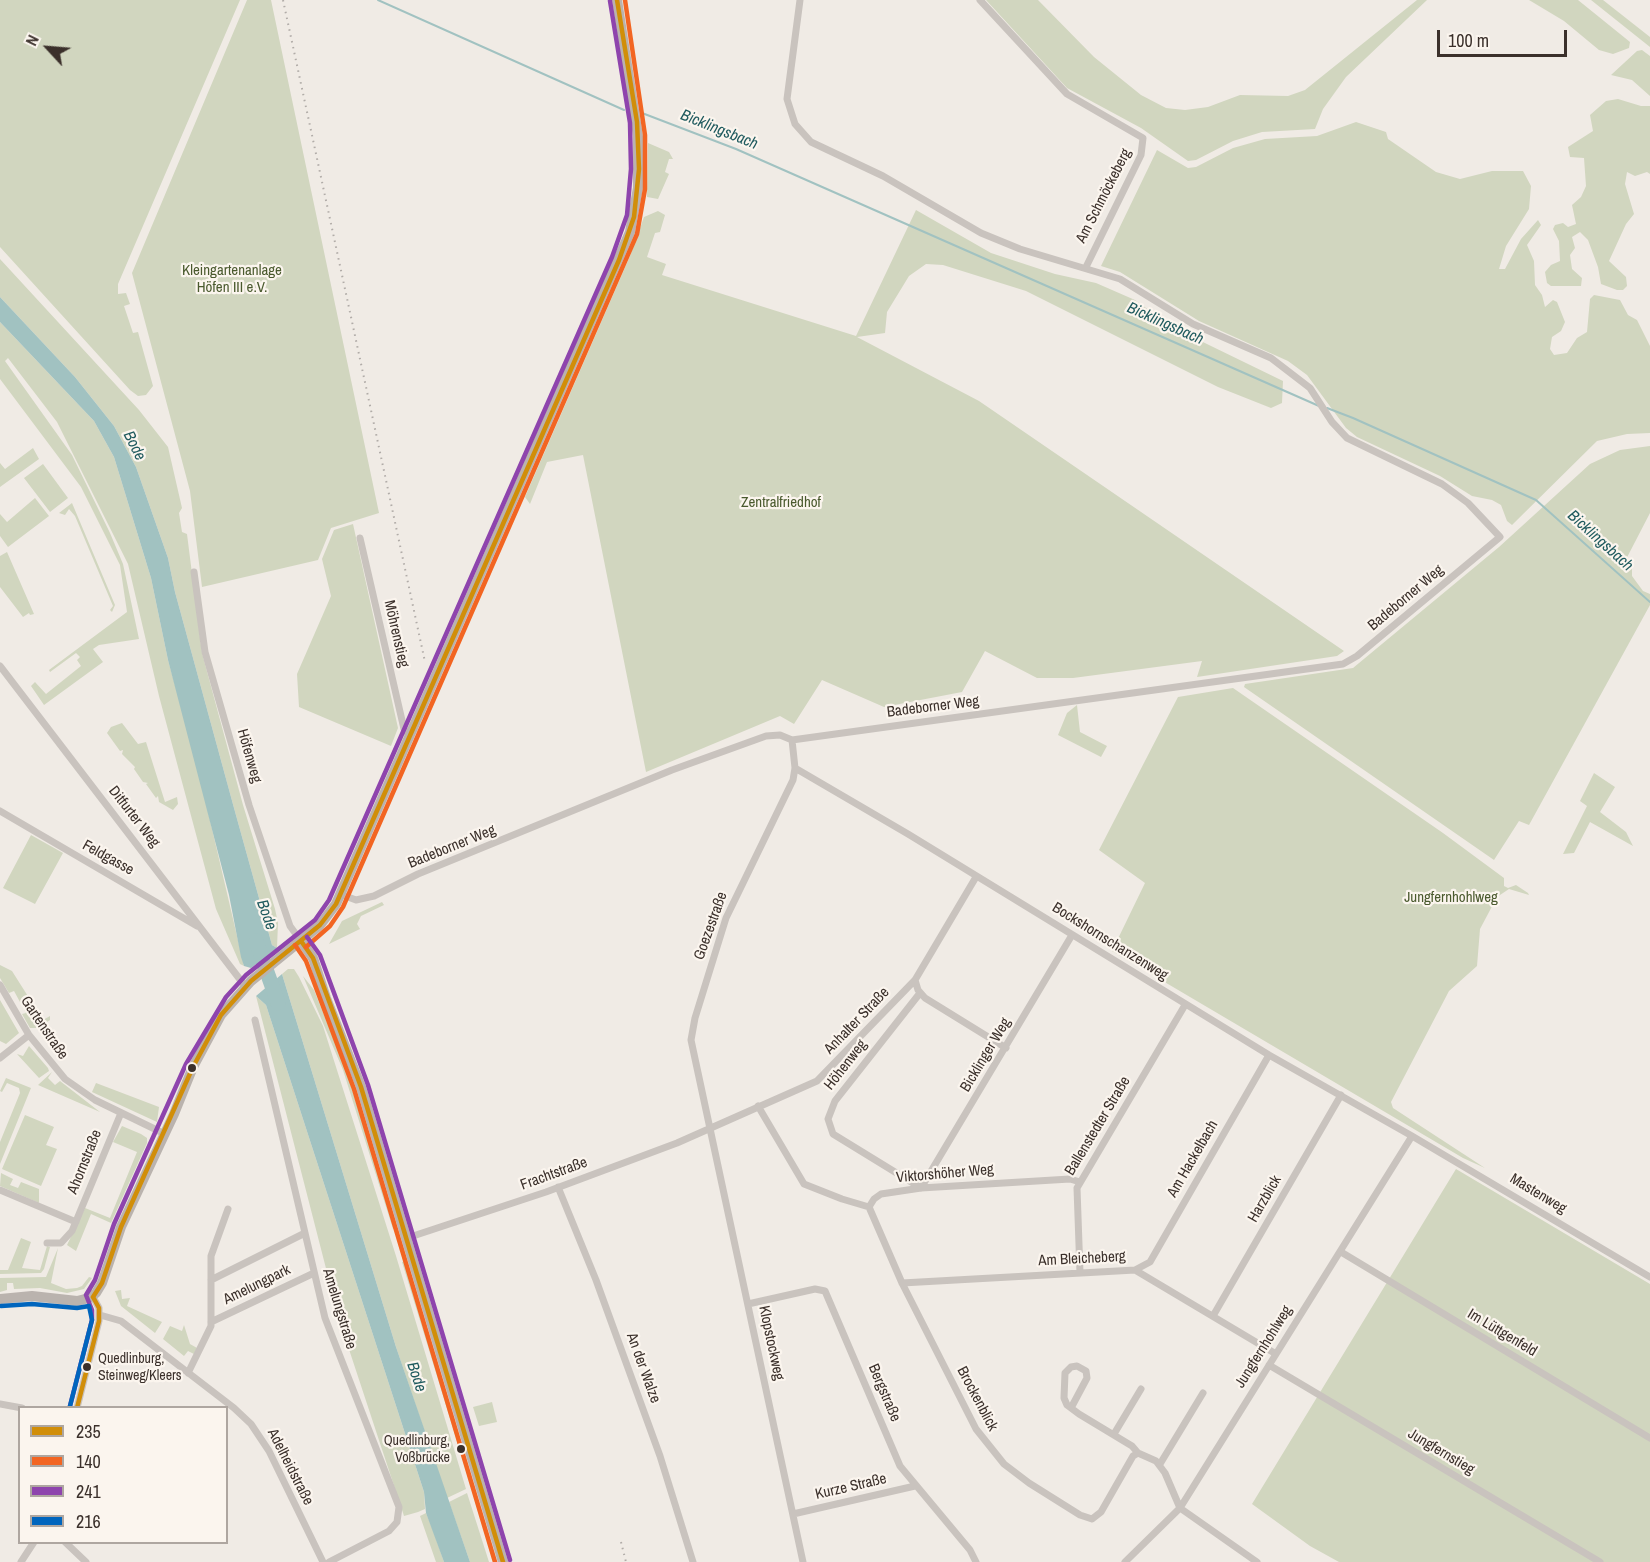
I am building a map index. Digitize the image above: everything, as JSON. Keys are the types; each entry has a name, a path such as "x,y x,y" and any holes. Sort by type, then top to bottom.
{"main road":[{"path":"0,1299 32,1296 77,1301 93,1297 102,1283 121,1227 203,1047 224,1010 248,983 326,919 340,894 630,232 638,188 638,136 617,0"},
{"path":"301,941 313,958 326,998 355,1070 503,1562"}],"street":[{"path":"800,0 788,99 795,124 805,136 823,149 883,176 981,233 1020,249 1086,267"},
{"name":"Am Schmöckeberg","path":"980,0 1067,94 1143,138 1141,155 1086,267"},
{"name":"Badeborner Weg","path":"340,894 356,900 374,896 418,874 688,764 766,736 780,735 792,740 1342,664 1357,656 1500,537 1468,503 1442,484 1347,438 1303,382 1271,358 1193,324 1128,282 1086,267"},
{"name":"Möhrenstieg","path":"360,538 404,729 409,735"},
{"name":"Höfenweg","path":"194,572 206,652 249,805 290,926 301,941"},
{"name":"Ditfurter Weg","path":"0,666 202,928 248,983"},
{"name":"Goezestraße","path":"709,1130 692,1052 695,1018 726,918 791,783 795,768 792,740"},
{"name":"Bockshornschanzenweg","path":"795,768 1185,1005 1412,1136"},
{"name":"Feldgasse","path":"0,811 202,928"},
{"name":"Anhalter Straße","path":"709,1130 821,1077 915,980 976,877"},
{"name":"Bicklinger Weg","path":"921,1188 1072,935"},
{"path":"915,980 920,993 1006,1048"},
{"name":"Gartenstraße","path":"0,986 29,1035 65,1079 84,1094 165,1134"},
{"name":"Höhenweg","path":"920,993 835,1101 828,1122 831,1131 836,1136 921,1188"},
{"name":"Ballenstedter Straße","path":"1080,1273 1077,1191 1080,1182 1185,1005"},
{"name":"Amelungstraße","path":"255,1020 325,1318 399,1509 397,1522 389,1531 329,1562"},
{"path":"0,1058 29,1035"},
{"name":"Am Hackelbach","path":"1135,1270 1152,1260 1269,1055"},
{"name":"Harzblick","path":"1213,1316 1341,1095"},
{"path":"758,1106 804,1184 869,1207"},
{"name":"Ahornstraße","path":"47,1243 58,1244 65,1241 76,1222 121,1113"},
{"name":"Frachtstraße","path":"407,1238 558,1187 709,1130"},
{"name":"Klopstockweg","path":"709,1130 803,1562"},
{"name":"Jungfernhohlweg","path":"1125,1562 1180,1508 1412,1136"},
{"name":"Mastenweg","path":"1412,1136 1650,1277"},
{"name":"Viktorshöher Weg","path":"869,1207 872,1201 881,1194 921,1188 1070,1179 1080,1182"},
{"name":"An der Walze","path":"558,1187 597,1280 660,1455 693,1562"},
{"path":"0,1190 76,1222"},
{"name":"Brockenblick","path":"869,1207 902,1283 981,1438 998,1458 1023,1480 1080,1515 1092,1519 1101,1512 1133,1456 1138,1453"},
{"name":"Amelungpark","path":"188,1373 211,1322 212,1251 228,1209"},
{"name":"Amelungpark","path":"211,1280 305,1233"},
{"name":"Im Lüttgenfeld","path":"1341,1252 1650,1438"},
{"name":"Am Bleicheberg","path":"902,1283 1135,1270 1276,1354"},
{"name":"Amelungpark","path":"211,1322 314,1273"},
{"name":"Bergstraße","path":"748,1304 818,1288 825,1291 900,1466 970,1550 976,1562"},
{"path":"77,1406 100,1314 93,1297"},
{"name":"Adelheidstraße","path":"100,1314 121,1321 234,1408 262,1437 323,1562"},
{"name":"Jungfernstieg","path":"1269,1365 1600,1562"},
{"path":"1071,1408 1087,1378 1086,1371 1077,1366 1070,1367 1065,1375 1064,1398 1071,1408 1114,1434 1138,1453 1144,1453 1160,1464 1180,1508 1257,1562"},
{"path":"1114,1434 1141,1389"},
{"path":"1160,1464 1203,1393"},
{"path":"0,1404 18,1406"},
{"name":"Kurze Straße","path":"793,1514 915,1486"},
{"path":"21,1562 33,1544"},
{"path":"67,1544 86,1562"}],"green space":[{"path":"0,0 240,0 118,284 118,294 126,293 130,304 124,306 133,333 138,332 153,386 146,395 138,396 130,390 0,247"},
{"name":"Kleingartenanlage Höfen III e.V.","path":"247,0 271,0 379,513 331,528 318,560 202,587 190,491 132,273"},
{"path":"986,0 1038,0 1094,57 1141,95 1166,108 1185,110 1208,107 1240,95 1288,96 1305,90 1417,0 1427,0 1346,77 1323,109 1315,129 1262,132 1233,141 1196,160 1188,161 1141,128 1067,88"},
{"path":"1529,0 1578,0 1630,42 1629,48 1613,54 1599,50 1564,21"},
{"path":"1591,0 1603,0 1650,37 1650,47"},
{"path":"1642,50 1650,56 1650,96 1632,80 1611,75 1637,51"},
{"path":"1618,99 1641,106 1650,106 1650,174 1647,172 1635,176 1627,172 1625,184 1634,214 1626,224 1609,261 1626,277 1627,286 1623,290 1617,290 1601,284 1598,267 1588,240 1580,232 1572,237 1575,248 1570,255 1572,269 1582,278 1581,286 1551,286 1547,283 1545,272 1551,265 1560,261 1559,241 1553,229 1555,225 1563,223 1568,227 1576,224 1572,205 1581,197 1586,186 1584,158 1570,157 1568,147 1593,131 1590,115 1606,101"},
{"path":"1356,122 1386,132 1388,139 1436,172 1460,179 1492,171 1523,171 1531,186 1529,209 1506,246 1499,269 1505,269 1521,239 1538,220 1541,225 1527,245 1534,261 1535,285 1542,295 1545,307 1553,300 1557,302 1565,322 1561,331 1552,337 1550,349 1554,355 1567,353 1577,338 1587,332 1590,299 1594,295 1620,300 1628,315 1637,320 1650,346 1650,433 1627,434 1597,441 1512,525 1507,521 1501,505 1492,500 1472,496 1440,476 1357,437 1346,428 1307,375 1288,361 1199,321 1120,272 1101,266 1157,150 1188,168 1196,167 1233,148 1265,139 1317,136"},
{"path":"648,143 669,152 673,159 669,159 665,172 669,174 658,199 647,197"},
{"name":"Zentralfriedhof","path":"916,210 991,253 1055,274 1096,283 1135,300 1172,327 1283,381 1282,403 1271,408 1218,387 1026,291 943,265 926,264 909,276 887,312 885,333 857,337 979,401 1344,651 1337,656 1197,677 1202,661 1073,678 1037,678 985,651 962,692 884,707 822,680 794,724 780,716 646,772 583,455 547,462 530,504 525,497 630,256 644,217 658,211 665,215 660,232 655,233 647,257 666,264 662,275 856,336"},
{"path":"0,259 139,410 168,447 182,508 179,513 182,532 187,534 202,653 243,805 275,909 278,923 277,948 272,945 175,592 168,558 136,467 114,426 75,377 0,297"},
{"path":"0,322 94,421 114,457 151,578 168,660 195,756 244,966 240,964 216,909 159,696 128,564 57,422 8,358 5,361 72,455 110,533 123,564 139,639 99,645 93,649 103,662 44,705 31,686 35,682 46,694 81,666 77,660 80,657 76,653 50,672 49,670 127,612 120,565 81,487 0,379"},
{"path":"1650,446 1650,513 1621,569 1632,565 1632,576 1643,591 1650,594 1650,605 1529,825 1519,821 1494,860 1244,687 1245,684 1353,668 1499,547 1590,464 1620,450"},
{"path":"33,448 39,459 0,487 0,463 5,469"},
{"path":"43,464 68,498 50,512 24,478"},
{"path":"35,498 49,516 8,547 0,536 0,514 7,522"},
{"path":"72,503 115,605 112,612 110,610 113,606 75,516 69,509 65,515 59,513"},
{"path":"353,524 398,728 391,746 299,707 297,674 331,596 322,559 334,530"},
{"path":"7,552 34,614 29,613 23,617 0,587 0,556"},
{"path":"1233,688 1443,833 1504,878 1504,886 1508,888 1516,885 1528,893 1529,895 1509,889 1497,897 1480,929 1477,966 1449,991 1391,1102 1393,1108 1485,1168 1463,1158 1112,951 1145,883 1099,850 1178,697"},
{"path":"1077,705 1080,732 1107,746 1101,757 1058,735 1067,713"},
{"path":"122,723 138,744 146,742 165,802 177,797 178,804 173,810 159,802 158,796 156,798 146,784 148,783 143,782 134,769 135,767 122,754 123,750 120,751 107,733 111,727"},
{"path":"1594,773 1615,787 1600,812 1626,832 1633,846 1590,822 1574,853 1563,854 1587,806 1580,801"},
{"path":"31,835 63,853 35,904 3,888"},
{"path":"382,902 384,905 361,916 357,924 360,929 329,944 342,921"},
{"path":"0,965 12,971 43,1020 50,1016 50,1020 37,1028 30,1028 22,1014 26,1013 14,991 9,993 0,978"},
{"path":"288,969 294,969 299,977 323,1026 396,1256 466,1489 447,1498 396,1347 282,974"},
{"path":"303,976 314,990 346,1070 395,1228 393,1229 343,1070"},
{"path":"256,996 266,1005 424,1492 425,1509 418,1512 404,1516 339,1319"},
{"path":"0,1000 19,1033 6,1044 0,1041"},
{"path":"29,1046 49,1071 39,1078 17,1054 23,1056"},
{"path":"52,1072 48,1078 55,1085 60,1081 100,1112 38,1085"},
{"path":"6,1078 31,1088 0,1164 0,1142 20,1093 19,1088 7,1083 2,1092 0,1091"},
{"path":"96,1083 159,1107 157,1122 92,1092"},
{"path":"25,1115 54,1127 46,1145 57,1149 41,1186 2,1169"},
{"path":"122,1126 147,1138 147,1143 111,1223 91,1214 76,1251 67,1245 85,1208 110,1218 137,1152 113,1142"},
{"path":"1456,1169 1650,1284 1650,1562 1339,1562 1310,1546 1252,1504"},
{"path":"1,1173 13,1179 10,1185 18,1188 21,1182 39,1189 39,1203 0,1186"},
{"path":"21,1238 31,1242 22,1268 40,1270 47,1246 50,1247 44,1269 41,1273 0,1274 0,1270 8,1270"},
{"path":"58,1248 51,1283 66,1289 77,1288 82,1286 89,1277 92,1278 84,1289 67,1293 40,1288 14,1289 13,1283 7,1283 7,1290 0,1292 0,1278 46,1277"},
{"path":"405,1261 473,1486 471,1487 402,1262"},
{"path":"121,1290 122,1299 130,1298 127,1306 162,1322 155,1333 121,1306 115,1291"},
{"path":"184,1325 190,1344 197,1348 194,1354 188,1351 184,1356 163,1339 170,1326 182,1331"},
{"path":"492,1402 497,1422 479,1426 473,1407"},
{"path":"467,1493 489,1562 470,1562 449,1502"},
{"path":"426,1513 444,1562 436,1562 420,1516"}],"water":[{"path":"0,297 75,377 114,426 136,467 168,558 175,592 272,945 277,948 251,968 244,966 241,957 229,895 168,660 151,578 114,457 94,421 0,322"},
{"path":"282,974 396,1347 470,1562 444,1562 426,1513 424,1492 266,1005 256,996"}],"waterway":[{"name":"Bicklingsbach","path":"378,0 624,110"},
{"name":"Bicklingsbach","path":"642,113 736,149 1319,406"},
{"name":"Bicklingsbach","path":"1327,408 1536,500 1650,602"},
{"name":"Bode","path":"256,941 278,1003"}],"railway":[{"path":"283,0 425,662"},
{"path":"621,1542 626,1562"}],"transit line":[{"name":"235","path":"93,1297 102,1283 121,1227 193,1067 221,1015 251,981 320,925 336,904 619,260 634,217 639,169 637,122 617,0"},
{"name":"140","path":"306,947 330,926 343,907 637,234 645,189 645,135 625,0"},
{"name":"241","path":"70,1406 92,1320 92,1310 86,1295 95,1280 114,1224 186,1064 226,997 246,975 315,920 329,900 612,257 627,215 631,169 630,123 610,1"},
{"name":"241","path":"307,937 320,955 368,1085 510,1560"},
{"name":"235","path":"301,941 313,958 361,1087 503,1562"},
{"name":"140","path":"295,945 306,961 354,1089 495,1562"},
{"name":"235","path":"78,1406 99,1321 99,1308 93,1297"},
{"name":"216","path":"1,1306 32,1304 77,1308 89,1306 92,1320 70,1406"}],"place":[{"name":"Quedlinburg, Steinweg/Kleers","path":"87,1367"},
{"name":"Quedlinburg, Voßbrücke","path":"461,1449"}]}
